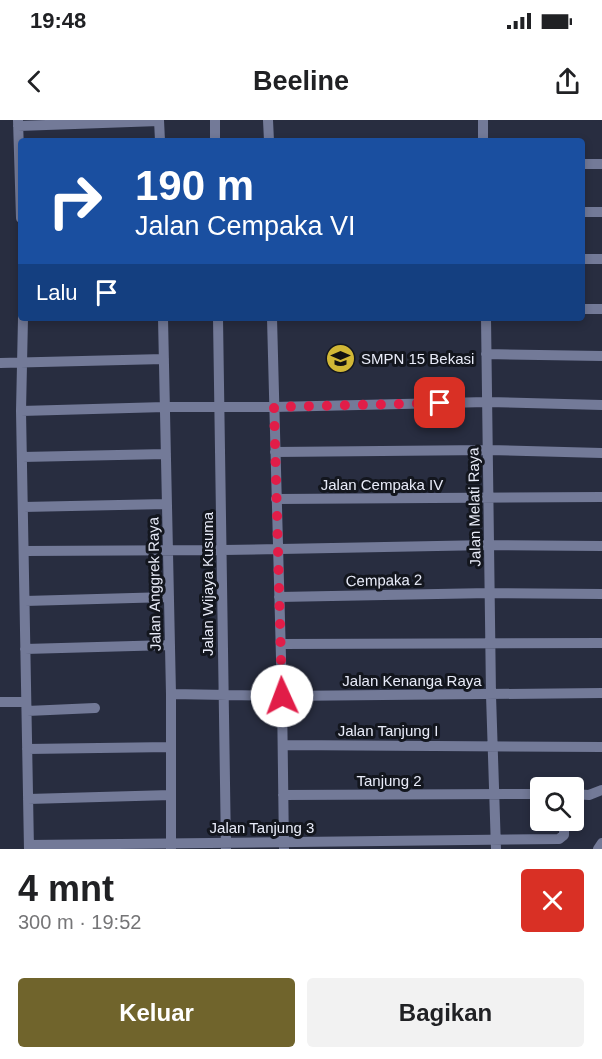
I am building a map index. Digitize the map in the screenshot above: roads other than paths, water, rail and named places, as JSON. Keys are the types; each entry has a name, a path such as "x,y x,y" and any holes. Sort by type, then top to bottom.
{"street":[{"path":"19,138 18,123 159,120 160,138"},
{"path":"214,120 215,138"},
{"path":"268,120 269,138"},
{"path":"483,120 483,138"},
{"path":"585,164 602,164"},
{"path":"585,212 602,212"},
{"path":"585,259 602,259"},
{"path":"585,309 602,309"},
{"path":"23,321 21,411 29,847"},
{"name":"Jalan Anggrek Raya","path":"163,321 171,693 171,846"},
{"name":"Jalan Wijaya Kusuma","path":"218,321 226,846"},
{"path":"272,321 284,846"},
{"name":"Jalan Melati Raya","path":"486,321 491,695 496,844"},
{"path":"486,354 602,356"},
{"path":"0,363 164,359"},
{"path":"21,411 165,406 274,407 487,402 602,405"},
{"path":"275,452 488,450 602,453"},
{"path":"22,457 166,454"},
{"name":"Jalan Cempaka IV","path":"276,499 602,497"},
{"path":"23,507 167,504"},
{"path":"24,551 489,545 602,546"},
{"name":"Cempaka 2","path":"279,597 490,593 602,594"},
{"path":"25,601 169,597"},
{"path":"281,644 602,643"},
{"path":"26,649 170,645"},
{"name":"Jalan Kenanga Raya","path":"171,693 282,696 602,693"},
{"path":"0,702 27,706 95,708"},
{"name":"Jalan Tanjung I","path":"283,745 602,747"},
{"path":"27,749 171,747"},
{"path":"584,795 602,790"},
{"name":"Tanjung 2","path":"283,795 530,794"},
{"path":"28,799 171,795"},
{"name":"Jalan Tanjung 3","path":"29,847 496,844 559,838 564,835 564,831"},
{"path":"598,849 602,843"}],"place":[{"name":"SMPN 15 Bekasi","path":"340,358"}]}
